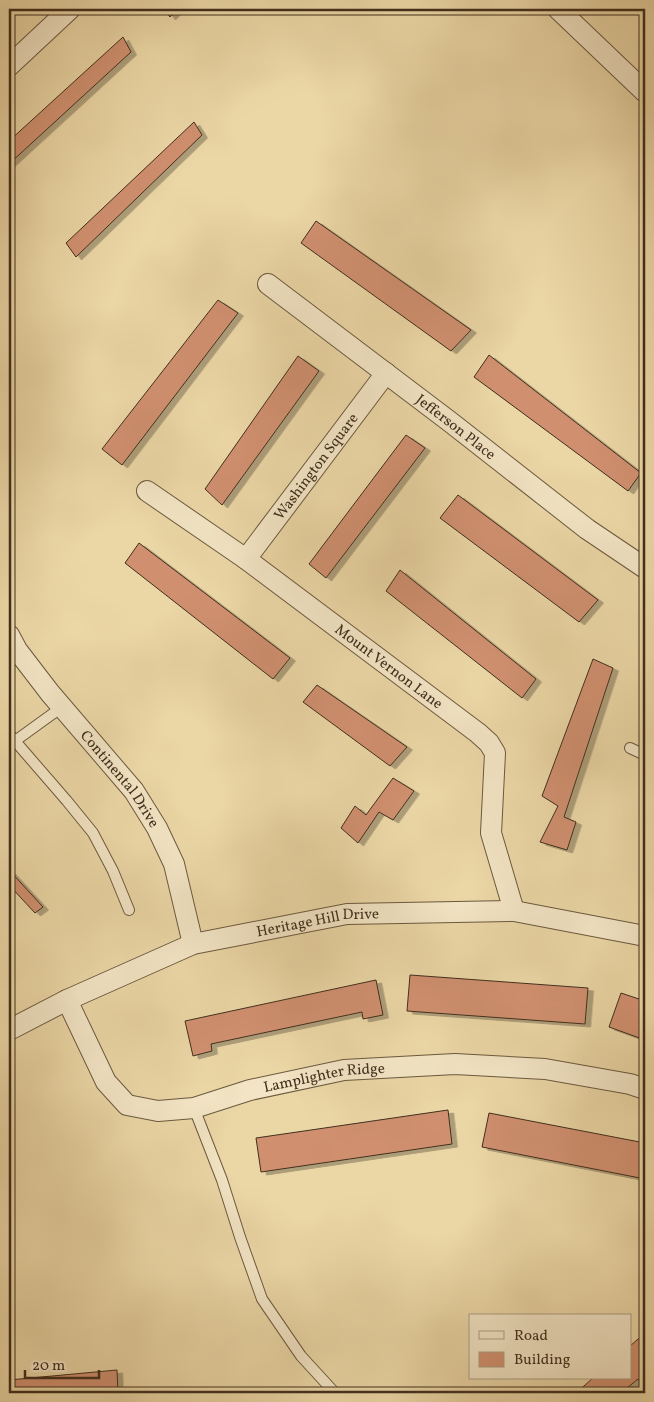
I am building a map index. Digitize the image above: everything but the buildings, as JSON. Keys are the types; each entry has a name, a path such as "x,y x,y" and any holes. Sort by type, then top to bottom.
{"street":[{"path":"9,66 70,9"},
{"path":"558,9 645,92"},
{"name":"Jefferson Place","path":"268,284 386,373 586,529 645,568"},
{"name":"Washington Square","path":"246,559 386,373"},
{"name":"Mount Vernon Lane","path":"147,491 246,559 489,743 495,754 491,833 514,912"},
{"name":"Continental Drive","path":"9,635 17,650 62,707 134,791 157,828 174,864 193,944"},
{"name":"Heritage Hill Drive","path":"9,1030 67,1000 193,944 346,914 514,912 645,936"},
{"name":"Lamplighter Ridge","path":"67,1000 106,1082 127,1105 158,1111 194,1108 250,1090 344,1070 456,1064 545,1069 630,1084 645,1089"}],"lane":[{"path":"62,707 12,738 93,833 113,871 128,910"},
{"path":"630,748 645,755"},
{"path":"194,1108 222,1180 262,1299 301,1356 335,1393"}]}
